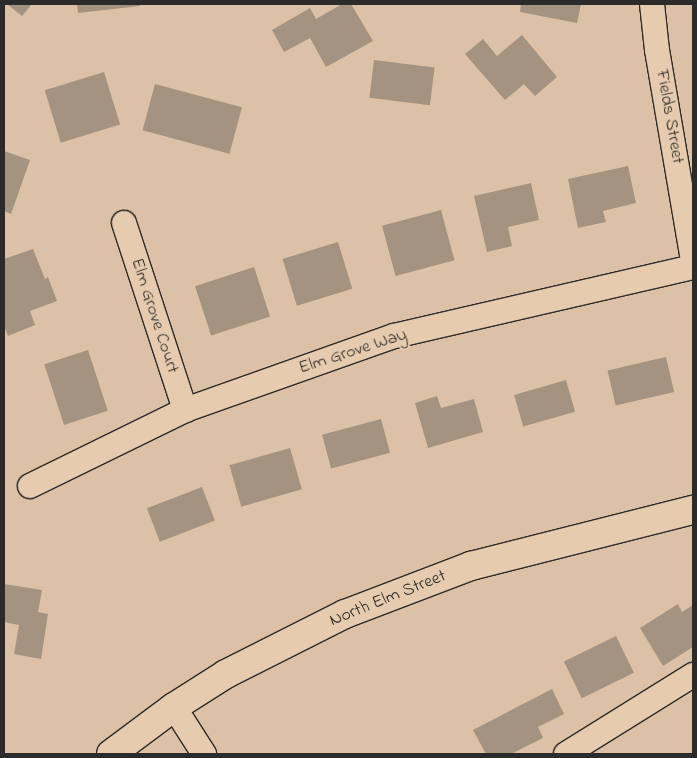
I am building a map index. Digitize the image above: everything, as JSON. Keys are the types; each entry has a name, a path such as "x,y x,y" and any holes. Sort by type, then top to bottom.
{"main road":[{"name":"North Elm Street","path":"111,754 174,707 226,674 345,614 471,566 693,510"}],"street":[{"name":"Fields Street","path":"652,4 657,50 693,260"},
{"name":"Elm Grove Court","path":"124,223 184,410"},
{"name":"Elm Grove Way","path":"30,486 184,410 394,336 693,267"},
{"path":"566,754 693,675"},
{"path":"174,707 204,754"}],"building":[{"path":"7,4 32,4 22,16"},
{"path":"77,4 140,4 140,6 78,13"},
{"path":"342,4 351,4 373,41 326,67 310,38 284,52 272,30 310,8 316,19"},
{"path":"521,4 581,4 577,23 520,12"},
{"path":"522,35 557,77 535,96 524,84 505,100 465,54 483,39 497,56"},
{"path":"374,60 435,67 430,105 369,98"},
{"path":"104,72 120,125 61,143 45,90"},
{"path":"155,84 242,107 230,154 143,130"},
{"path":"4,151 30,160 11,214 4,211"},
{"path":"628,166 636,203 603,211 606,222 578,228 568,179"},
{"path":"531,183 539,220 508,227 512,246 487,252 474,196"},
{"path":"441,210 454,260 396,276 382,226"},
{"path":"338,242 352,289 297,306 283,259"},
{"path":"33,249 45,279 48,277 57,301 30,311 35,325 8,336 4,326 4,259"},
{"path":"254,267 270,316 211,336 195,286"},
{"path":"88,350 108,411 64,425 44,364"},
{"path":"666,357 674,392 616,406 608,370"},
{"path":"566,380 575,412 523,427 514,395"},
{"path":"437,396 441,408 474,399 483,432 428,448 415,403"},
{"path":"381,419 390,453 331,469 322,435"},
{"path":"290,448 302,489 241,507 229,465"},
{"path":"202,487 215,521 160,542 147,508"},
{"path":"4,584 42,590 38,612 48,614 41,659 14,654 19,625 4,622"},
{"path":"678,604 682,612 693,605 693,647 663,666 640,628"},
{"path":"616,636 634,673 582,698 564,661"},
{"path":"552,689 564,714 538,727 543,738 511,754 486,754 473,730"}]}
